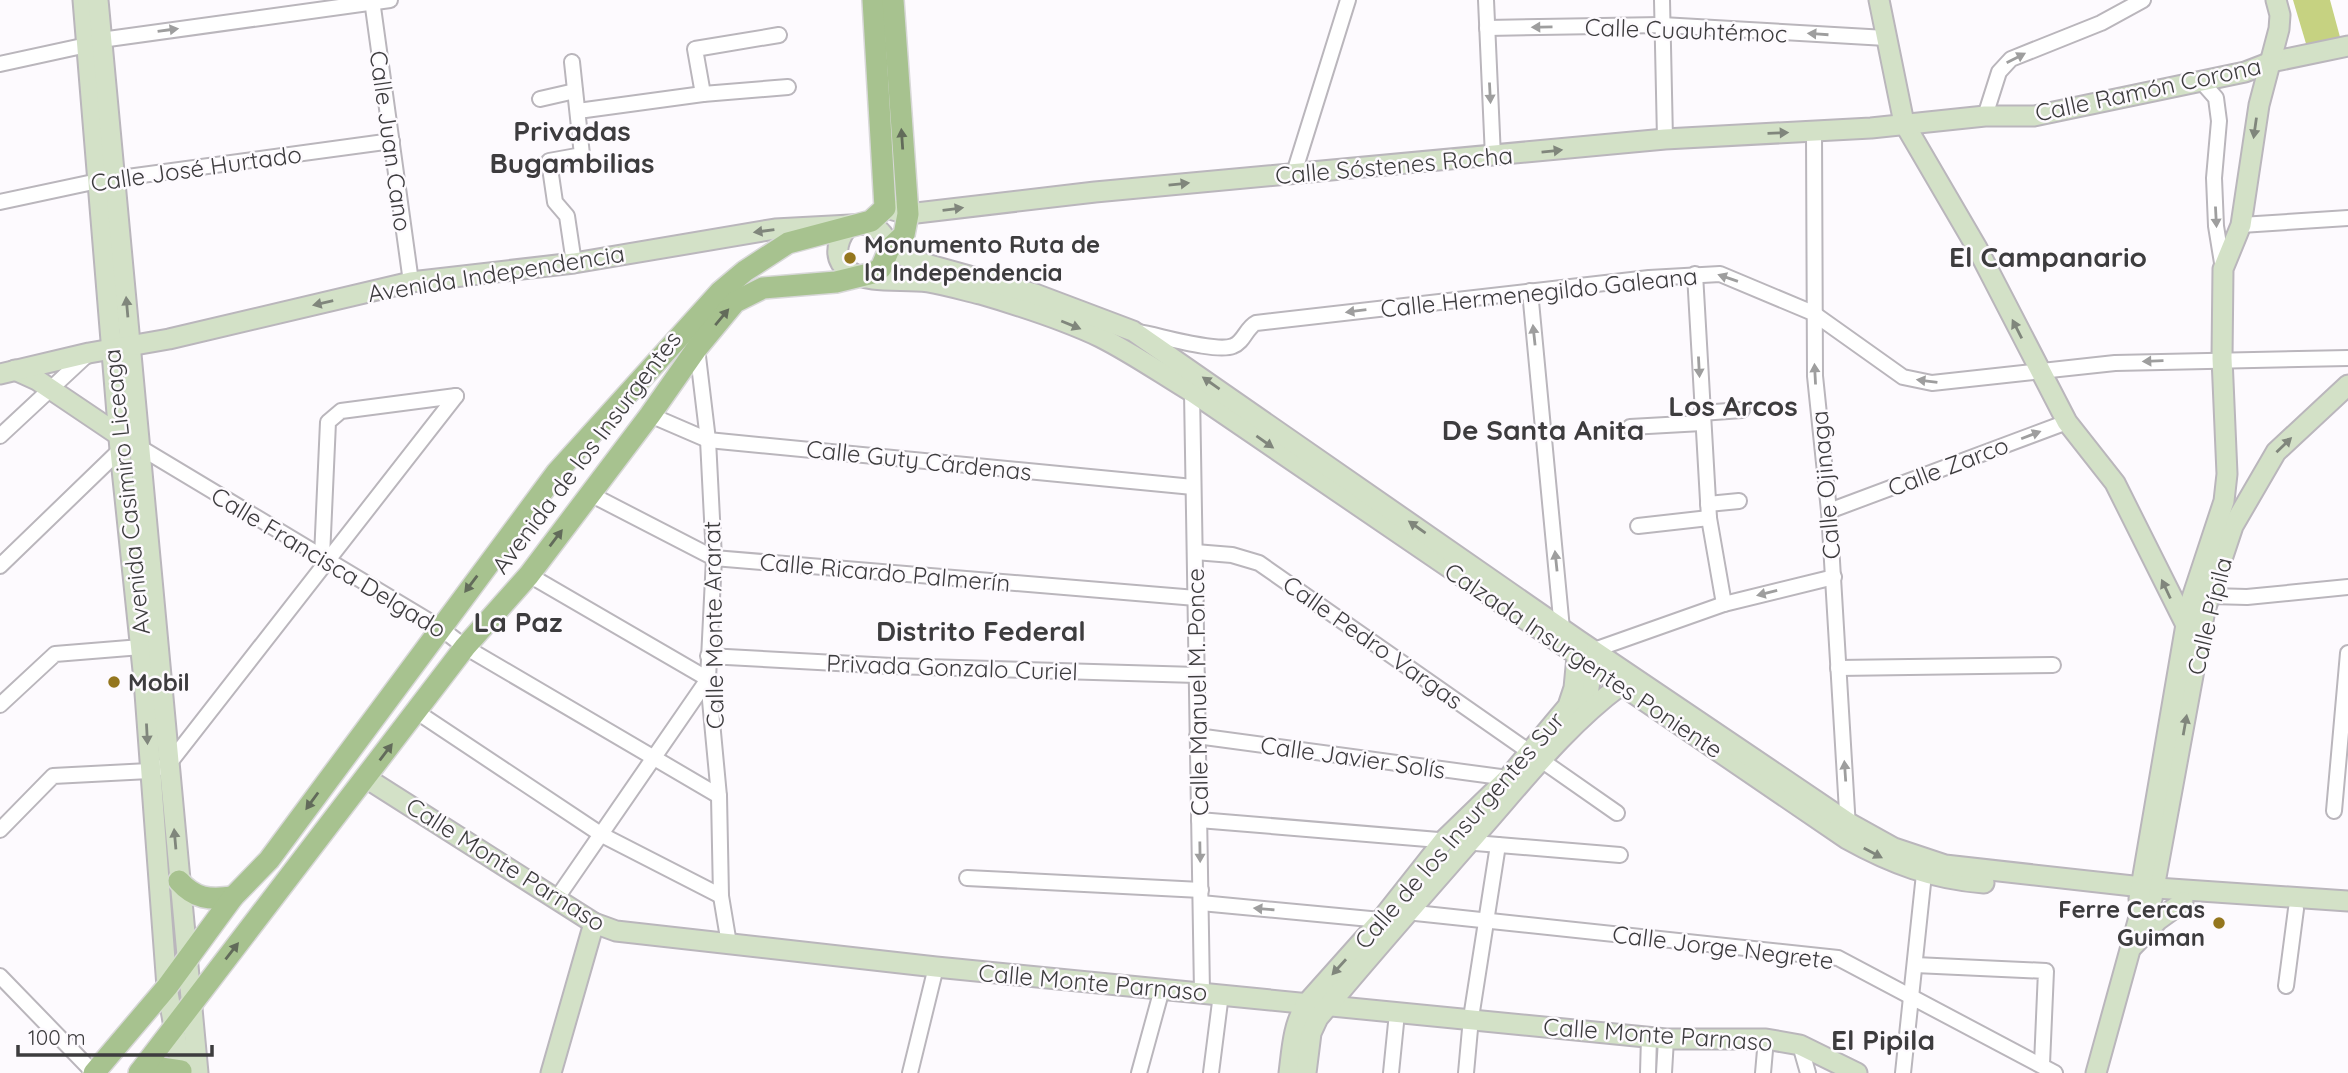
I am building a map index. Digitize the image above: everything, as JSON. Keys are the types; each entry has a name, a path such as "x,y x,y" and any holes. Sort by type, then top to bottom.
{"main road":[{"path":"873,0 886,208"},
{"path":"892,0 908,214"},
{"name":"Avenida de los Insurgentes","path":"94,1073 167,987 233,897 269,860 439,627 557,472 720,292 788,243 871,221 886,208"},
{"name":"Avenida de los Insurgentes","path":"139,1072 465,647 529,575 697,348 742,297 763,288 836,282 881,268 889,249 904,235 908,214"},
{"path":"179,881 190,893 203,899 233,897"},
{"path":"139,1072 161,1068 187,1072"}],"street":[{"name":"Avenida Casimiro Liceaga","path":"83,0 94,42 107,180 121,347 120,443 141,647 179,881 190,1005 187,1072"},
{"name":"Avenida Casimiro Liceaga","path":"94,42 98,0"},
{"path":"0,64 94,42 390,0"},
{"path":"1294,173 1348,0"},
{"path":"1486,0 1493,157"},
{"path":"1662,0 1665,139"},
{"path":"1879,0 1904,123 1977,248 2067,422 2115,483 2198,649"},
{"path":"1985,116 1999,72 2011,59 2101,23 2143,0"},
{"path":"2223,269 2241,225 2259,105 2279,29 2280,15 2276,0"},
{"name":"Calle Juan Cano","path":"372,1 411,282"},
{"name":"Calle Cuauhtémoc","path":"1487,28 1662,25 1886,38"},
{"path":"703,94 695,50 779,36"},
{"name":"Calle Ramón Corona","path":"1904,123 1985,116 2034,116 2201,81 2271,62 2348,46"},
{"path":"572,62 582,155 549,161 555,202 567,216 574,263"},
{"path":"2201,81 2216,98 2219,121 2214,178 2216,226 2223,269"},
{"path":"578,111 703,94 788,87"},
{"path":"540,99 575,91"},
{"name":"Calle Sóstenes Rocha","path":"886,208 908,214 1294,173 1493,157 1665,139 1904,123"},
{"name":"Calle Ojinaga","path":"1814,131 1815,376 1834,577 1848,831"},
{"name":"Calle José Hurtado","path":"0,202 107,180 392,141"},
{"path":"2241,225 2348,218"},
{"path":"863,275 850,272 841,264 837,252 838,240 851,226 869,224 879,229 887,238 889,249"},
{"name":"Avenida Independencia","path":"7,372 89,353 169,339 411,282 574,263 763,231 851,226"},
{"name":"Calzada Insurgentes Poniente","path":"889,249 915,261 1046,306 1133,331 1888,861 1924,874 2014,880 2183,902 2224,899 2296,909 2348,912"},
{"name":"Calle Pípila","path":"2146,897 2186,629 2194,589 2224,501 2227,474 2222,358 2223,269"},
{"path":"1695,274 1701,418 1709,511 1724,604"},
{"name":"Calle Hermenegildo Galeana","path":"1133,331 1224,348 1240,342 1249,327 1256,323 1530,291 1695,274 1720,274 1813,313 1903,377 1932,383 2115,363 2222,358 2348,358"},
{"name":"Calzada Insurgentes Poniente","path":"863,275 927,282 1046,306 1192,392 1581,648 1621,685 1848,831 1945,865 2014,880"},
{"path":"1530,291 1581,648 1724,604 1834,577"},
{"name":"Avenida Casimiro Liceaga","path":"121,347 141,448 159,768 167,987 187,1072"},
{"name":"Calle Monte Ararat","path":"697,348 708,440 714,558 708,679 719,796 721,896 729,944"},
{"path":"0,436 89,353"},
{"name":"Avenida Independencia","path":"7,372 49,388"},
{"name":"Calle Pípila","path":"2096,1073 2146,897 2210,596 2233,526 2276,452 2348,385"},
{"name":"Calle Francisca Delgado","path":"49,388 120,443 141,448 439,627 465,647 719,796"},
{"name":"Calle Manuel M. Ponce","path":"1192,392 1201,896 1212,993 1211,1073"},
{"path":"0,830 53,776 159,768 456,396 341,411 332,416 328,422 326,558"},
{"path":"1630,427 1742,410"},
{"name":"Calle Guty Cárdenas","path":"650,415 708,440 1193,487"},
{"name":"Calle Zarco","path":"1829,511 2067,422"},
{"path":"0,566 120,443"},
{"path":"2227,474 2239,484 2249,484 2260,479"},
{"name":"Calle Ricardo Palmerín","path":"590,494 714,558 1196,597"},
{"path":"1638,526 1709,511 1738,501"},
{"name":"Calle Pedro Vargas","path":"1195,552 1232,555 1259,563 1617,813"},
{"path":"529,575 708,679 557,898"},
{"path":"2210,596 2247,597 2348,587"},
{"path":"0,705 55,654 141,647"},
{"name":"Calle de los Insurgentes Sur","path":"1306,1004 1381,920 1446,839 1508,778 1585,714 1581,648"},
{"name":"Calle de los Insurgentes Sur","path":"1306,1073 1311,1033 1328,1006 1406,912 1471,841 1536,755 1568,706 1581,648"},
{"path":"2334,811 2348,653"},
{"name":"Privada Gonzalo Curiel","path":"708,656 892,666 1197,676"},
{"path":"1838,668 2053,665"},
{"path":"1585,714 1621,685"},
{"path":"417,712 602,835 721,896"},
{"name":"Calle Javier Solís","path":"1197,736 1508,778"},
{"name":"Calle Monte Parnaso","path":"366,778 594,923 616,931 936,967 1658,1038 1766,1039 1800,1045 1857,1073"},
{"path":"1199,820 1620,855"},
{"path":"1466,1073 1471,1018 1488,920 1497,845"},
{"path":"1903,1073 1924,874"},
{"path":"967,878 1201,896 1381,920"},
{"name":"Calzada Insurgentes Poniente","path":"2146,897 2348,901"},
{"path":"2131,949 2148,929 2183,902"},
{"path":"2286,986 2296,909"},
{"name":"Calle Jorge Negrete","path":"1406,912 1838,958 2055,1073"},
{"path":"551,1073 594,923"},
{"path":"1915,965 2046,971 2042,1064"},
{"path":"910,1073 936,967"},
{"path":"3,985 94,1073"},
{"path":"1139,1073 1162,989"},
{"path":"1289,1073 1294,1031 1298,1016 1306,1004"},
{"path":"1391,1073 1397,1013"},
{"path":"1648,1073 1658,1038"},
{"path":"1658,1038 1664,1073"},
{"path":"1763,1073 1766,1039"},
{"path":"1800,1045 1808,1073"}],"green space":[{"path":"2293,0 2330,0 2340,37 2307,47"}],"place":[{"name":"Monumento Ruta de la Independencia","path":"850,258"},
{"name":"Mobil","path":"114,682"},
{"name":"Ferre Cercas Guiman","path":"2219,923"}],"district":[{"name":"Privadas Bugambilias","path":"572,146"},
{"name":"El Campanario","path":"2048,256"},
{"name":"Los Arcos","path":"1733,405"},
{"name":"De Santa Anita","path":"1543,429"},
{"name":"La Paz","path":"518,621"},
{"name":"Distrito Federal","path":"981,630"},
{"name":"El Pipila","path":"1883,1039"}]}
